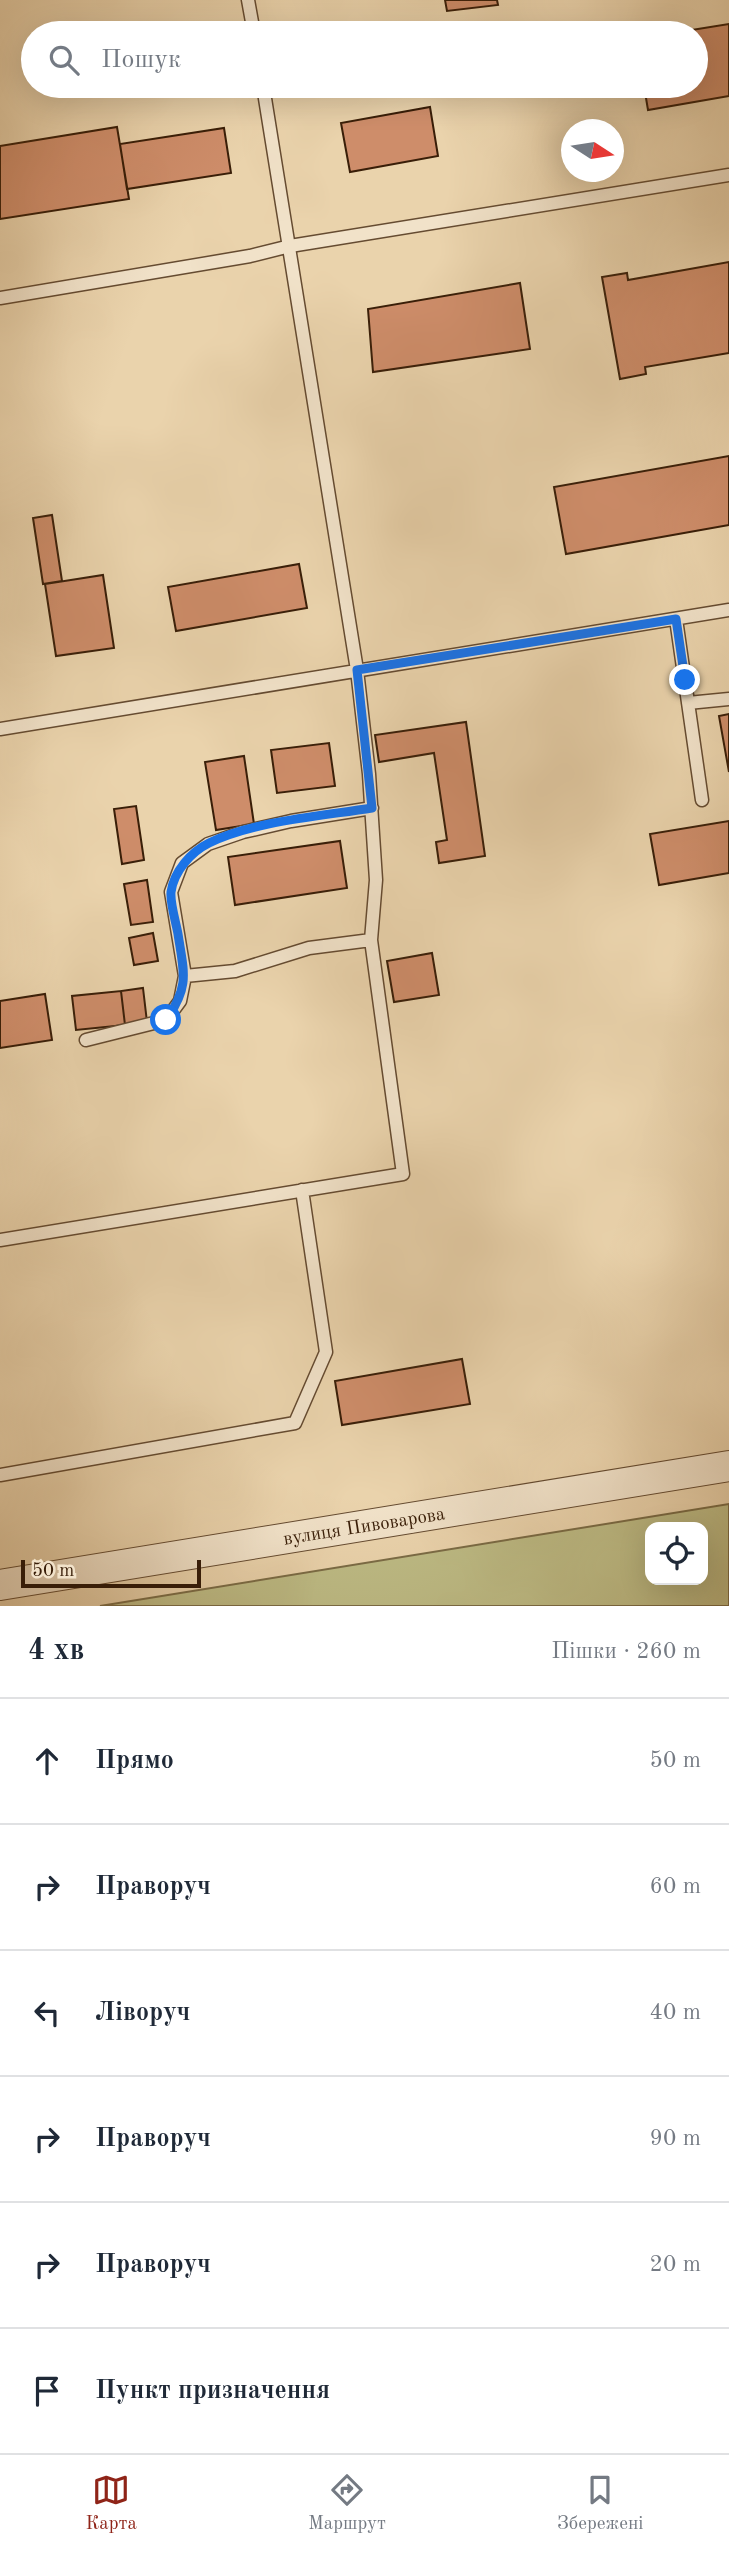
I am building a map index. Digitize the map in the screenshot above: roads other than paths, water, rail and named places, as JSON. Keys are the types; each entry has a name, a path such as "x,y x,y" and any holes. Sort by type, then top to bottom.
{"street":[{"name":"вулиця Пивоварова","path":"0,1585 729,1466"}],"lane":[{"path":"248,0 252,21"},
{"path":"0,1240 403,1174 371,940 376,880 372,808 357,670 265,98"},
{"path":"0,298 250,256 290,246 729,175"},
{"path":"0,729 729,610"},
{"path":"676,619 702,800"},
{"path":"688,704 729,699"},
{"path":"86,1040 166,1020 180,1001 185,976 171,892 182,863 208,844 243,832 372,808"},
{"path":"185,976 235,971 309,948 371,940"},
{"path":"0,1475 295,1423 326,1352 302,1190"}]}
